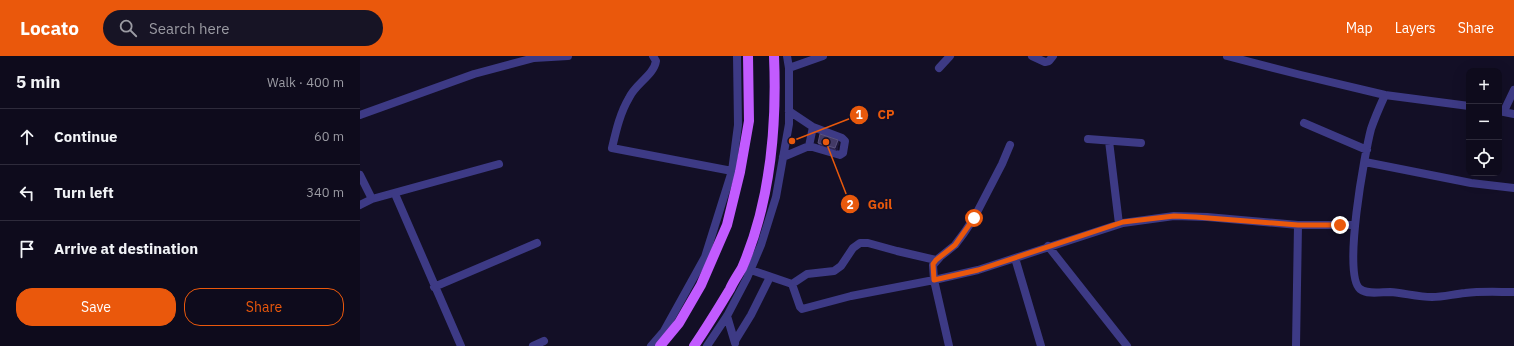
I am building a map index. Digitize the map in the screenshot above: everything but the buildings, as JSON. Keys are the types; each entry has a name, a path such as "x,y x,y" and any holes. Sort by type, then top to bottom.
{"main road":[{"path":"660,346 679,323 701,285 727,225 740,172 749,121 748,56"},
{"path":"694,346 714,317 741,269 760,213 774,135 774,56"}],"street":[{"path":"360,115 474,74 534,58 568,56"},
{"path":"653,56 656,61 655,69 646,76 629,96 620,118 612,148 732,171"},
{"path":"651,346 664,331 705,257 732,171 738,125 737,56"},
{"path":"707,346 727,316 750,270 761,245 776,197 789,124 787,56"},
{"path":"788,68 823,56"},
{"path":"939,68 950,56"},
{"path":"1032,56 1046,62 1053,56"},
{"path":"1228,56 1385,95 1466,106"},
{"path":"1514,90 1502,111 1514,114"},
{"path":"1385,95 1372,126 1355,225 1354,274 1356,283 1360,289 1365,292 1398,293 1432,297 1466,293 1514,292"},
{"path":"783,157 809,146 840,155 843,153 845,141 842,138 813,127 789,111"},
{"path":"1304,123 1367,150"},
{"path":"809,146 813,127"},
{"path":"1088,139 1141,143"},
{"path":"1109,141 1119,224"},
{"path":"949,346 934,280 933,264 955,245 974,218 1002,164 1010,145"},
{"path":"1365,162 1471,183 1514,188"},
{"path":"360,205 372,199 395,194 499,164"},
{"path":"360,175 372,199"},
{"path":"395,194 434,287 461,346"},
{"path":"792,284 802,309 851,296 978,270 1119,224 1146,219 1187,216 1298,225 1355,225"},
{"path":"1296,346 1298,225"},
{"path":"434,287 537,243"},
{"path":"792,284 807,274 834,271 841,266 853,248 860,243 868,243 936,260"},
{"path":"1048,246 1127,346"},
{"path":"1015,258 1041,346"},
{"path":"750,270 792,284"},
{"path":"735,343 770,277"},
{"path":"727,316 735,343"},
{"path":"533,346 544,341"}],"place":[{"name":"CP","path":"792,141"},
{"name":"Goil","path":"826,142"}],"route":[{"path":"974,218 955,245 933,264 932,273 934,280 978,270 1123,222 1174,216 1207,217 1298,225 1340,225"}]}
